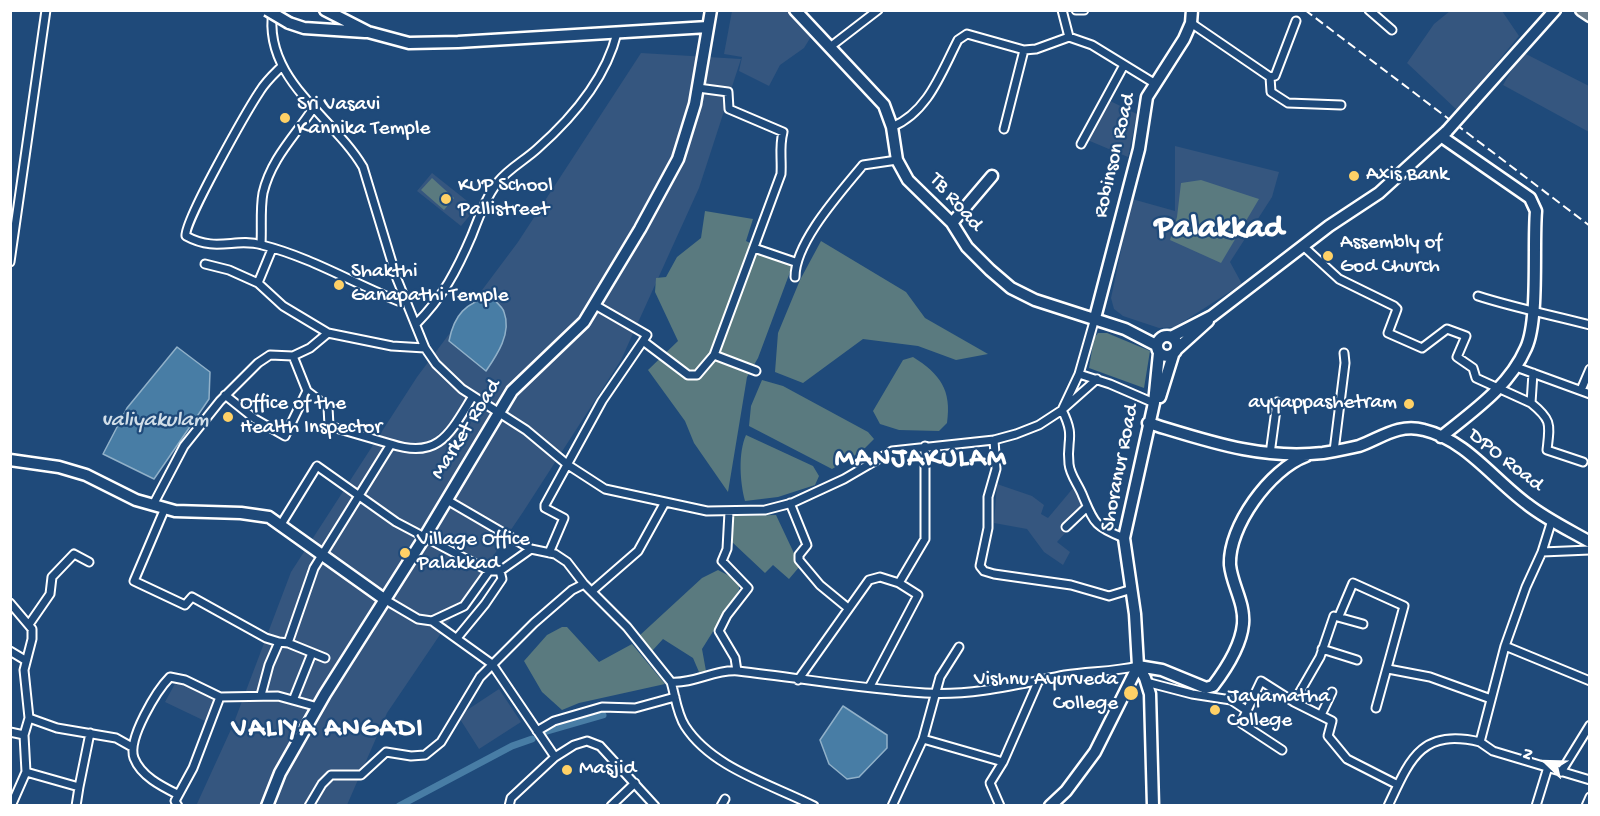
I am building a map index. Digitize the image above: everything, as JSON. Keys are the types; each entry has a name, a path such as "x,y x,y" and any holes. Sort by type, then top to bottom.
{"main road":[{"path":"267,10 289,23 304,28 368,32 409,43 708,27"},
{"path":"325,10 368,32"},
{"name":"Market Road","path":"267,806 280,773 318,707 424,538 498,413 512,391 584,322 596,305 678,159 696,104 711,10"},
{"name":"TB Road","path":"795,10 885,105 892,127 897,160 908,180 952,223 967,246 1011,288 1035,300 1095,318 1163,343"},
{"name":"Robinson Road","path":"1095,318 1139,149 1147,97 1184,39 1191,23 1192,10"},
{"path":"1524,42 1547,10"},
{"path":"1163,343 1212,316 1303,246 1379,193 1445,134 1524,42 1556,10"},
{"path":"1581,10 1590,16"},
{"path":"1441,437 1501,390 1520,368 1536,312 1536,212 1530,198 1445,134"},
{"path":"952,223 992,176"},
{"path":"1163,343 1164,357 1175,352 1212,316"},
{"path":"1163,343 1177,343 1175,352"},
{"name":"Shoranur Road","path":"1050,806 1066,791 1095,752 1139,675 1129,540 1151,424 1163,343"},
{"name":"Shoranur Road","path":"1132,589 1124,538 1151,424 1175,352"},
{"name":"DPO Road","path":"1151,424 1243,450 1270,454 1310,454 1334,451 1358,446 1400,428 1425,430 1441,437 1479,462 1527,505 1590,542"},
{"path":"1153,806 1153,744 1139,675 1162,670 1206,688 1213,686 1233,653 1243,624 1243,610 1230,565 1239,526 1269,483 1292,463 1310,454"},
{"path":"10,460 58,467 86,475 136,500 165,508 206,514 255,514 269,517 384,600"}],"street":[{"path":"10,262 46,10"},
{"path":"273,10 273,39 282,66 312,110 354,151 363,167 383,238 425,348 451,379 472,396 526,430 568,465 605,489 664,504 729,512 765,510 790,503 844,478 892,451 993,440 1039,425 1062,410 1097,379"},
{"path":"830,47 878,10"},
{"path":"1062,10 1069,38"},
{"path":"1076,10 1084,10"},
{"path":"1370,10 1392,30"},
{"path":"1270,77 1275,76 1296,21"},
{"path":"1191,23 1270,77"},
{"path":"416,324 437,303 449,284 489,195 499,180 538,149 573,111 604,66 617,33"},
{"path":"892,127 908,118 927,99 964,34 1024,50 1036,50 1069,38 1092,45 1154,83"},
{"path":"1004,129 1024,50"},
{"path":"1081,144 1124,65"},
{"path":"282,66 260,90 196,205 185,233 192,239 216,246 261,244 334,271 385,296 406,302"},
{"path":"1270,77 1271,92 1288,103 1341,105"},
{"path":"643,341 688,375 697,375 714,355 781,174 782,156 779,145 783,132 729,109 728,92 698,88"},
{"path":"261,244 263,196 269,174 276,159 312,110"},
{"path":"795,277 795,262 828,208 863,165 897,160"},
{"path":"1303,246 1339,279 1397,309 1388,333 1422,348 1447,329 1466,336 1457,357 1473,368 1476,378 1531,403 1547,416 1550,425 1547,450 1583,462"},
{"path":"754,248 795,262"},
{"path":"258,283 272,249"},
{"path":"205,264 229,270 258,283 283,306 328,333 392,346 425,348"},
{"path":"1478,296 1590,325"},
{"path":"549,553 564,518 545,507 602,401 647,335 596,305"},
{"path":"1095,318 1079,374 1062,410 1071,430 1069,465 1083,494 1086,508 1094,521 1108,532 1124,538"},
{"path":"153,505 184,446 225,395 258,363 270,355 293,357 310,348 328,333"},
{"path":"1334,451 1345,363 1344,352"},
{"path":"714,355 756,371"},
{"path":"293,357 307,391 328,407 329,426 422,451 431,449 445,438 472,396"},
{"path":"1520,368 1590,394"},
{"path":"1581,390 1590,369"},
{"path":"1531,403 1533,373"},
{"path":"1079,374 1097,379 1154,404"},
{"path":"225,395 255,418 285,436 307,391"},
{"path":"1270,454 1277,402"},
{"path":"993,440 996,469 988,497 988,528 980,566 984,571 1071,585 1109,596 1120,595 1132,589"},
{"path":"288,643 314,568 391,444"},
{"path":"899,583 926,539 925,446"},
{"path":"280,526 316,466 358,497 424,538 489,571 500,571 531,549"},
{"path":"447,500 531,549 549,553 567,562 584,584 633,634 671,682 685,726 710,754 730,768 814,806"},
{"path":"790,503 807,545 799,555 799,560 820,585 848,608"},
{"path":"592,591 638,550 664,504"},
{"path":"165,508 134,581 184,605 192,597 266,638 288,643 325,658"},
{"path":"1066,527 1086,508"},
{"path":"729,512 723,561 748,588 727,615 720,631 735,658 737,671"},
{"path":"1480,742 1505,646 1526,587 1542,552 1552,520"},
{"path":"1542,552 1590,550"},
{"path":"30,623 50,594 50,580 69,557 74,554 89,562"},
{"path":"432,621 464,606 489,571"},
{"path":"457,638 496,589 502,579 500,571"},
{"path":"798,680 848,608 873,578 880,577 899,583 918,595 870,686"},
{"path":"309,806 322,784 331,775 361,775 386,752 411,756 425,755 441,742 469,692 492,664 534,623 572,590 584,584"},
{"path":"1339,616 1353,584 1404,606 1376,708"},
{"path":"384,600 418,619 432,621 492,664 555,757"},
{"path":"10,603 30,623 33,634 25,660 28,718 24,735 26,772 11,806"},
{"path":"1294,702 1309,679 1334,616 1363,624"},
{"path":"261,695 268,665 279,642"},
{"path":"892,806 923,739 940,677 960,646"},
{"path":"1505,646 1590,681"},
{"path":"1322,649 1358,660"},
{"path":"10,651 25,660"},
{"path":"294,698 312,653"},
{"path":"1388,669 1430,677 1491,699"},
{"path":"671,682 690,681 724,671 737,671 798,680 935,693 989,690 1067,675 1115,671 1139,675 1192,694 1231,700 1246,710"},
{"path":"177,794 152,780 134,758 132,747 151,704 161,686 170,677 185,680 220,697 261,695 294,698 318,707"},
{"path":"1282,750 1241,723 1262,681 1294,702 1332,721 1328,736 1347,759 1398,785"},
{"path":"1000,806 990,783 1003,762 1038,682"},
{"path":"1321,715 1332,692"},
{"path":"178,806 175,801 177,794 193,768 220,697"},
{"path":"537,731 554,721 591,710 650,706 675,697"},
{"path":"28,718 57,728 116,738 132,747"},
{"path":"1561,771 1590,725"},
{"path":"10,732 24,735"},
{"path":"76,806 90,733"},
{"path":"923,739 1003,762"},
{"path":"1388,806 1398,785 1424,746 1432,740 1459,739 1480,742 1493,751 1590,780"},
{"path":"509,806 511,798 555,757 586,741 600,746 655,806"},
{"path":"1536,806 1548,767"},
{"path":"26,772 79,788"},
{"path":"611,806 635,783"},
{"path":"1586,806 1590,797"}],"shaded area":[{"path":"732,11 787,11 812,35 804,48 780,65 769,86 739,71 742,57 724,54"},
{"path":"1450,11 1502,11 1519,36 1457,110 1407,63 1434,24"},
{"path":"1522,52 1589,86 1589,132 1503,85"},
{"name":"VALIYA ANGADI","path":"641,53 741,59 699,188 621,360 523,512 387,713 347,805 196,806 233,725 291,572 417,377 518,242"},
{"path":"1106,99 1137,114 1128,157 1085,139"},
{"path":"1175,146 1279,172 1272,197 1230,262 1242,284 1175,327 1159,328 1123,316 1114,309 1111,298 1132,199 1175,211"},
{"name":"KUP School Pallistreet","path":"432,173 476,208 461,226 417,191"},
{"path":"997,484 1032,496 1044,505 1041,514 1048,518 1074,487 1085,511 1057,542 1070,552 1063,565 1044,552 1027,529 994,523"},
{"path":"177,680 218,699 209,723 165,702"},
{"path":"499,689 521,722 479,749 458,716"}],"green space":[{"path":"432,178 454,198 444,210 421,190"},
{"path":"1201,180 1259,199 1221,263 1170,240 1177,217 1181,183"},
{"path":"705,211 753,219 746,241 793,264 758,358 747,377 728,492 694,443 685,421 648,370 678,341 655,292 656,278 666,277 677,257 701,238"},
{"path":"821,241 906,292 925,318 988,354 956,360 918,346 863,339 803,383 775,372 778,333 800,280"},
{"path":"1098,333 1107,333 1150,351 1144,388 1089,368 1094,338"},
{"path":"913,357 937,377 946,392 947,423 939,431 899,430 880,424 873,411 903,360"},
{"path":"762,380 783,386 868,432 874,439 862,451 832,469 749,426 751,406"},
{"path":"746,435 813,466 819,476 815,485 778,497 745,501 741,468 743,442"},
{"path":"776,515 800,566 789,579 773,565 765,573 732,542 731,516"},
{"path":"718,570 739,581 739,590 702,649 706,671 699,672 693,658 663,639 652,651 639,636 702,578"},
{"path":"562,627 567,627 599,662 632,644 665,684 579,703 562,710 542,692 524,661 547,635"}],"water":[{"path":"491,297 503,310 506,328 502,343 486,371 449,341 454,324 462,311 475,302"},
{"name":"valiyakulam","path":"177,347 210,372 209,399 154,479 103,454 127,408"},
{"path":"843,706 887,735 887,748 859,777 847,779 829,764 820,740"}],"waterway":[{"path":"544,732 603,715"},
{"path":"399,806 512,746 532,739"}],"railway":[{"path":"1305,10 1590,226"}],"place":[{"name":"Sri Vasavi Kannika Temple","path":"285,118"},
{"name":"Axis Bank","path":"1354,176"},
{"name":"KUP School Pallistreet","path":"446,199"},
{"name":"Assembly of God Church","path":"1328,256"},
{"name":"Shakthi Ganapathi Temple","path":"339,285"},
{"name":"ayyappashetram","path":"1409,404"},
{"name":"Office of the Health Inspector","path":"228,417"},
{"name":"Village Office Palakkad","path":"405,553"},
{"name":"Vishnu Ayurveda College","path":"1131,693"},
{"name":"Jayamatha College","path":"1215,710"},
{"name":"Masjid","path":"567,770"}],"district":[{"name":"Palakkad","path":"1219,230"},
{"name":"MANJAKULAM","path":"921,461"},
{"name":"VALIYA ANGADI","path":"328,731"}]}
